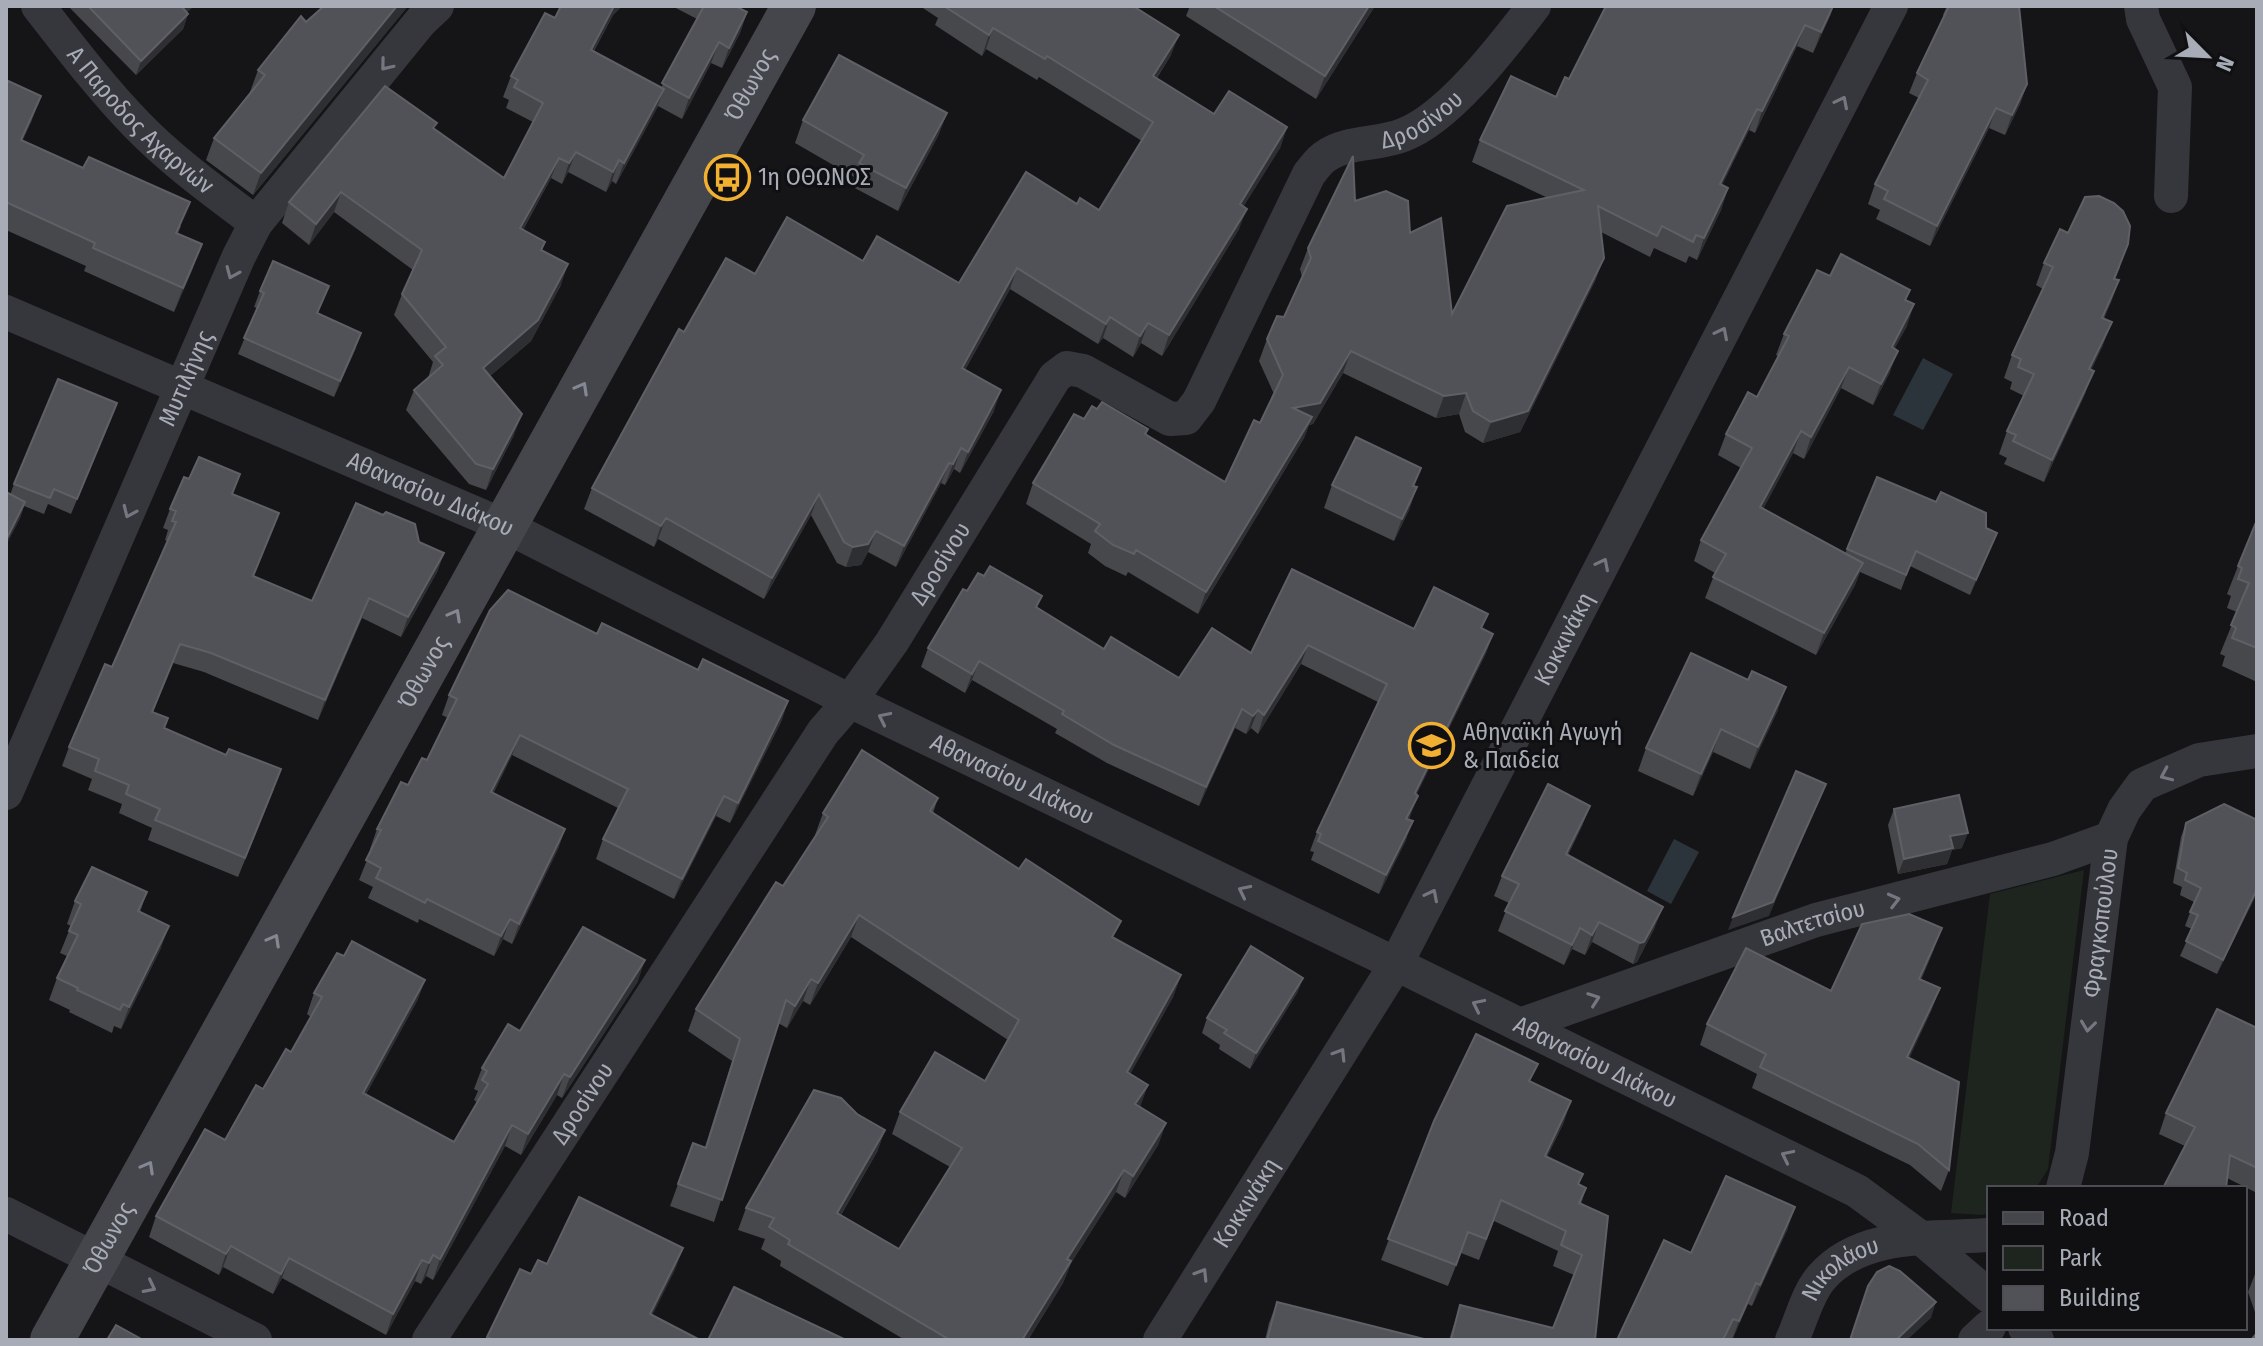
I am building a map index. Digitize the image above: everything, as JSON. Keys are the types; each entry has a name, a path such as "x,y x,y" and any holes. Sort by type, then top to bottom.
{"street":[{"name":"Α Παροδος Αχαρνών","path":"38,6 102,87 138,126 177,162 256,223"},
{"name":"Μυτιλήνης","path":"6,793 256,223 421,21 437,6"},
{"name":"Όθωνος","path":"52,1340 794,6"},
{"name":"Δροσίνου","path":"429,1340 823,732 850,701 892,642 1055,377 1067,368 1083,371 1170,419 1186,418 1199,401 1309,174 1325,156 1342,149 1403,136 1433,119 1474,78 1534,6"},
{"name":"Κοκκινάκη","path":"1160,1340 1396,964 1891,6"},
{"path":"2141,6 2143,19 2175,87 2171,196"},
{"name":"Αθανασίου Διάκου","path":"6,312 505,526 850,701 1396,964 1857,1191 1921,1238 1987,1294"},
{"name":"Φραγκοπούλου","path":"2064,1186 2072,1153 2111,838 2124,810 2142,785 2199,760 2251,755"},
{"name":"Βαλτετσίου","path":"1520,1025 1816,920 2053,859 2111,838"},
{"path":"6,1214 255,1340"},
{"path":"1921,1238 1987,1235"},
{"name":"Νικολάου","path":"1792,1340 1819,1280 1841,1259 1869,1246 1921,1238"}],"green space":[{"path":"2084,870 2048,1169 2037,1186 1987,1186 1987,1214 1951,1213 1990,894"}],"shaded area":[{"path":"1923,358 1953,374 1923,430 1893,415"},
{"path":"1674,839 1699,852 1671,904 1647,891"}],"building":[{"path":"88,6 183,6 188,14 141,61"},
{"path":"324,6 397,6 261,173 214,138 265,75 258,70 301,16 306,22"},
{"path":"561,6 614,6 591,50 664,89 624,163 619,160 613,172 576,152 569,163 559,158 520,228 545,242 541,250 568,264 538,320 483,368 522,414 493,469 476,464 414,390 443,365 435,356 446,347 402,294 422,250 341,192 316,224 289,202 385,86 437,123 433,128 504,178 543,103 514,87 518,80 511,76 545,13 555,18"},
{"path":"704,6 735,6 747,12 729,48 719,42 689,98 662,83"},
{"path":"944,6 1133,6 1179,35 1153,76 1214,114 1229,91 1287,127 1240,204 1247,209 1169,335 1148,323 1140,336 1110,317 1106,324 1017,268 962,368 1001,390 968,452 961,448 953,464 949,463 904,546 876,531 868,544 853,547 844,542 819,494 772,578 666,518 661,526 592,488 679,329 684,332 726,258 755,274 787,217 863,261 877,236 959,283 1026,172 1077,204 1080,198 1099,210 1153,122 1047,56 1045,59 993,28 989,35"},
{"path":"1214,6 1369,6 1325,76"},
{"path":"1606,6 1833,6 1821,32 1805,25 1762,111 1757,109 1720,184 1728,188 1704,238 1696,235 1693,242 1662,226 1657,236 1598,206 1604,258 1528,411 1491,422 1473,411 1466,393 1444,396 1351,351 1320,403 1293,408 1312,417 1206,592 1136,550 1134,554 1113,545 1095,531 1100,524 1033,483 1074,414 1084,419 1092,406 1097,409 1102,402 1148,429 1145,434 1225,482 1254,420 1260,423 1283,375 1267,339 1277,316 1284,317 1311,258 1308,248 1353,156 1355,201 1386,191 1408,201 1410,233 1441,218 1452,314 1507,206 1584,190 1480,140 1511,76 1556,97 1565,77 1569,79"},
{"path":"1949,6 2019,6 2027,84 2012,115 1996,108 1937,226 1884,199 1888,191 1875,184 1928,80 1917,73"},
{"path":"839,55 947,113 906,188 859,163 864,155 803,120"},
{"path":"6,80 41,96 21,140 83,168 89,157 190,202 176,233 202,244 183,288 93,248 95,243 6,202"},
{"path":"2099,196 2123,211 2130,226 2128,244 2114,279 2119,280 2102,318 2112,322 2089,369 2094,371 2052,460 2013,441 2016,435 2007,431 2034,374 2018,367 2021,359 2012,355 2053,267 2044,263 2060,229 2068,233 2085,197"},
{"path":"1841,254 1910,290 1905,300 1914,304 1892,347 1898,351 1881,384 1849,367 1811,437 1801,431 1760,507 1863,563 1824,633 1713,577 1726,554 1701,540 1752,448 1726,434 1748,392 1757,397 1789,336 1784,334 1817,270 1830,276"},
{"path":"273,261 329,286 317,313 361,333 340,381 244,338 264,293 260,291"},
{"path":"58,379 117,403 77,499 54,489 50,498 14,484"},
{"path":"1356,437 1421,468 1413,486 1417,487 1402,519 1332,485"},
{"path":"199,457 240,474 232,494 279,513 253,576 312,601 356,503 415,524 419,542 444,553 408,617 369,598 325,700 211,653 180,644 152,712 168,718 164,728 226,755 229,749 281,769 245,858 155,820 160,809 126,794 129,785 95,771 99,759 69,747 105,664 112,667 176,522 172,521 176,511 170,509 184,477 189,479"},
{"path":"1877,477 1936,502 1941,492 1986,513 1986,528 1997,533 1976,580 1916,551 1906,575 1847,549"},
{"path":"6,492 25,502 6,540"},
{"path":"2257,520 2257,648 2232,638 2236,628 2231,625 2249,583 2238,579 2242,568 2238,566"},
{"path":"990,566 1042,596 1036,607 1104,649 1111,637 1179,678 1212,628 1251,653 1292,569 1414,629 1434,587 1488,614 1481,628 1493,634 1415,793 1418,796 1406,819 1413,821 1386,875 1318,841 1321,834 1317,832 1387,684 1308,645 1264,715 1258,710 1253,716 1242,709 1206,787 1114,745 1062,714 1064,711 979,661 972,674 928,648 963,589 967,591 978,573 984,576"},
{"path":"508,590 597,634 602,623 698,670 703,659 788,701 738,803 724,796 682,879 603,839 628,789 520,735 491,792 565,829 519,924 510,919 501,936 427,899 425,903 376,878 381,868 366,860 381,830 377,829 401,782 408,785 422,758 427,760 457,699 449,695 490,610"},
{"path":"1691,653 1748,680 1752,671 1786,687 1758,747 1721,729 1701,774 1646,748"},
{"path":"862,750 938,798 930,811 1019,869 1026,859 1121,921 1112,937 1181,975 1127,1072 1148,1085 1135,1104 1166,1123 1133,1176 1124,1170 1067,1259 1071,1261 1022,1340 950,1340 788,1244 790,1240 769,1227 774,1218 746,1208 814,1090 841,1098 857,1114 885,1130 837,1213 899,1249 962,1148 900,1112 935,1052 985,1081 1019,1020 859,915 818,983 811,979 795,1006 786,1000 722,1200 678,1184 693,1143 706,1148 740,1039 696,1009 776,882 783,886 828,817 823,813"},
{"path":"1796,771 1826,784 1773,902 1733,917"},
{"path":"1548,784 1590,806 1566,854 1663,907 1644,942 1640,943 1599,922 1592,935 1580,928 1572,945 1505,911 1519,884 1502,876"},
{"path":"1959,795 1968,833 1950,836 1953,848 1904,859 1894,809"},
{"path":"2224,804 2257,820 2257,889 2223,960 2186,941 2198,915 2190,912 2201,888 2185,880 2187,873 2178,868 2186,823"},
{"path":"92,867 147,892 138,911 169,926 129,1007 123,1004 120,1010 57,978 78,935 69,931 81,904 75,901"},
{"path":"1909,914 1942,928 1919,979 1940,988 1907,1057 1959,1082 1949,1170 1918,1144 1760,1067 1766,1054 1707,1024 1746,948 1831,991 1862,924"},
{"path":"583,927 645,960 570,1077 564,1074 528,1134 512,1125 440,1259 433,1255 429,1263 422,1260 393,1314 289,1258 281,1274 231,1246 226,1254 156,1216 205,1129 225,1140 256,1085 263,1089 286,1049 291,1052 322,997 314,993 337,953 344,956 352,941 425,980 363,1093 454,1142 488,1084 482,1080 487,1071 482,1068 508,1024 520,1031"},
{"path":"1251,946 1303,978 1256,1053 1207,1018"},
{"path":"2217,1009 2257,1028 2257,1168 2230,1155 2226,1186 2164,1186 2195,1127 2166,1113"},
{"path":"1476,1034 1538,1064 1529,1081 1571,1101 1545,1156 1583,1174 1578,1184 1586,1188 1579,1203 1608,1216 1595,1340 1451,1340 1460,1305 1553,1328 1582,1255 1561,1245 1566,1231 1501,1200 1486,1239 1468,1232 1456,1265 1388,1239 1434,1121"},
{"path":"1726,1176 1795,1207 1760,1285 1756,1283 1739,1321 1733,1319 1723,1340 1617,1340 1664,1240 1691,1253"},
{"path":"579,1197 683,1248 650,1314 700,1340 493,1340 487,1337 520,1269 531,1274 538,1260 547,1264"},
{"path":"1889,1266 1900,1271 1936,1302 1896,1340 1850,1340 1868,1286 1877,1272"},
{"path":"734,1287 846,1340 708,1340"},
{"path":"1277,1302 1428,1340 1267,1340"},
{"path":"116,1325 143,1340 107,1340"}],"place":[{"name":"1η ΟΘΩΝΟΣ","path":"727,177"},
{"name":"Αθηναϊκή Αγωγή & Παιδεία","path":"1432,746"}]}
